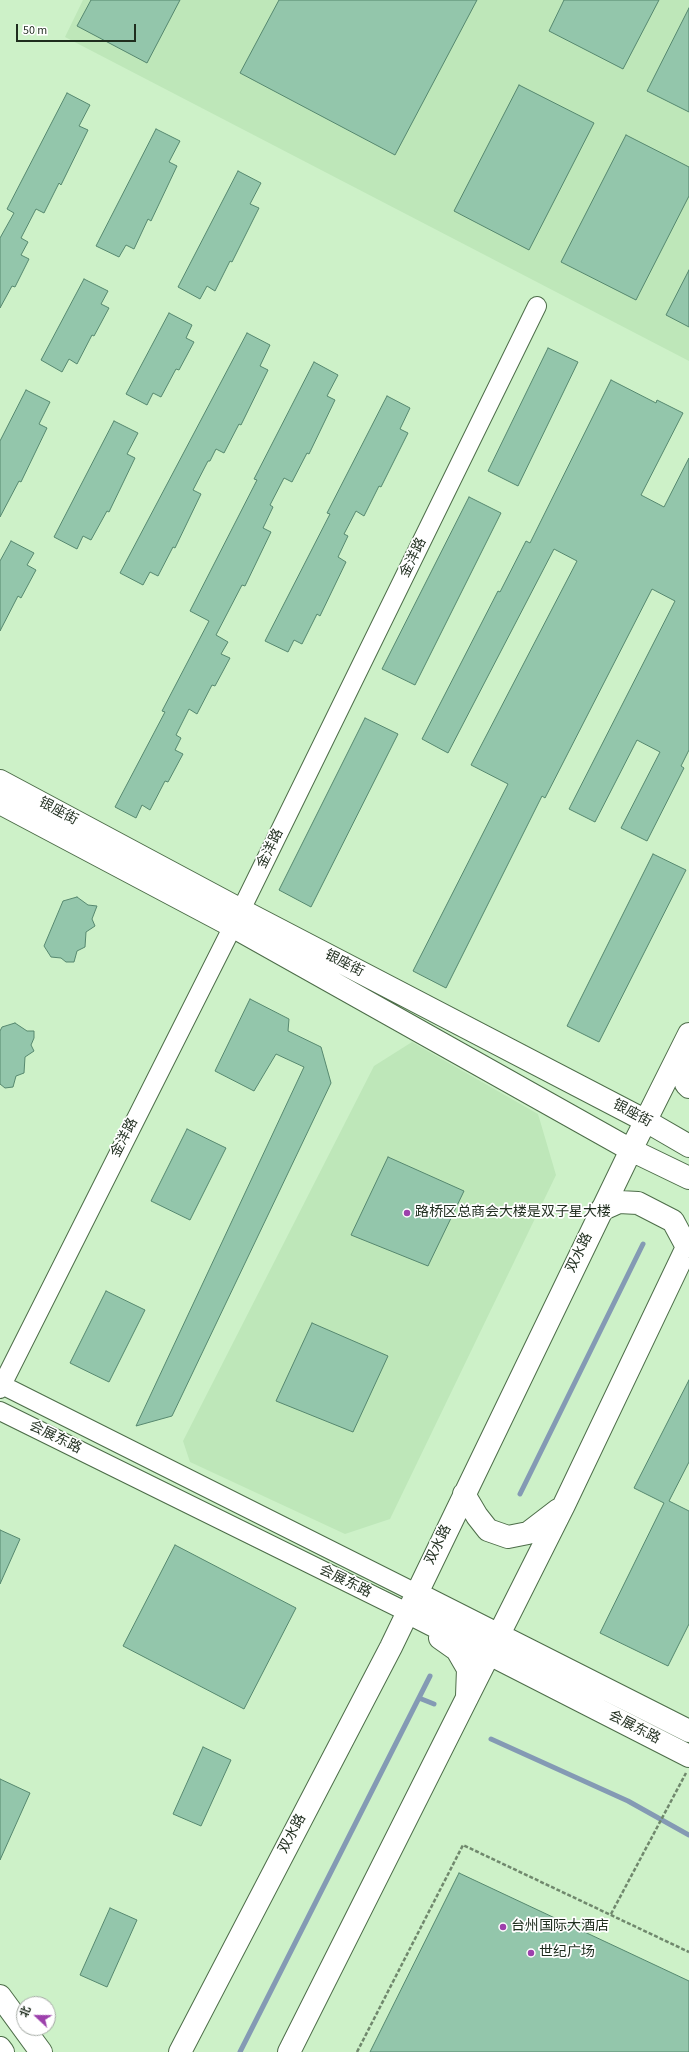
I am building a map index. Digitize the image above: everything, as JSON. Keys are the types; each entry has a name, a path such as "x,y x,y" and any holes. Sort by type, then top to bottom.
{"main road":[{"name":"银座街","path":"0,781 631,1150 689,1178"},
{"name":"银座街","path":"0,803 646,1121 689,1146"},
{"name":"双水路","path":"180,2052 391,1647 601,1210 687,1038"},
{"path":"687,1038 686,1084 689,1087"},
{"path":"288,2052 564,1505 688,1245 673,1221 638,1202 619,1202 601,1210"},
{"path":"464,1494 477,1516 488,1530 508,1537 528,1533 547,1520 564,1505"},
{"name":"会展东路","path":"412,1603 498,1634 689,1731"},
{"name":"会展东路","path":"412,1603 489,1654 689,1756"},
{"path":"391,1647 412,1632 433,1633 457,1650 468,1669 467,1699"},
{"path":"0,1996 41,2052"},
{"path":"0,2048 3,2052"}],"street":[{"name":"金洋路","path":"1,1387 236,918 537,306"},
{"name":"会展东路","path":"1,1387 412,1603"},
{"name":"会展东路","path":"0,1411 412,1603"}],"path":[{"path":"611,1914 689,1767"},
{"path":"357,2052 463,1845 689,1952"}],"shaded area":[{"path":"83,0 689,0 689,361 65,37"},
{"path":"412,1042 538,1114 556,1175 390,1519 345,1534 190,1462 183,1441 374,1066"}],"building":[{"path":"91,0 180,0 147,63 77,26"},
{"path":"279,0 477,0 395,155 240,73"},
{"path":"564,0 659,0 623,69 549,31"},
{"path":"689,8 689,112 647,91"},
{"path":"519,85 594,123 529,250 454,211"},
{"path":"67,93 90,105 79,126 88,130 61,185 59,183 44,213 36,209 21,238 28,242 21,255 29,259 15,287 12,286 0,308 0,238 14,213 7,209"},
{"path":"156,129 180,141 169,162 177,166 151,221 148,219 134,249 126,245 119,257 96,246"},
{"path":"626,135 689,167 689,196 636,300 561,262"},
{"path":"238,171 261,183 250,204 259,208 232,262 230,261 215,291 207,286 200,299 178,287"},
{"path":"689,270 689,327 666,315"},
{"path":"84,279 108,291 101,304 109,308 94,336 92,335 77,364 69,359 62,372 41,360"},
{"path":"169,313 192,325 186,338 194,342 179,370 176,369 161,397 153,393 147,405 126,394"},
{"path":"247,333 270,345 260,366 268,370 241,425 239,424 224,453 216,449 210,461 208,461 193,490 201,494 175,548 173,547 158,576 150,572 143,585 120,573"},
{"path":"548,348 578,362 518,486 488,471"},
{"path":"314,362 338,375 327,396 335,400 309,454 307,453 292,482 284,478 270,505 273,507 263,528 271,532 245,586 242,585 216,635 228,642 221,654 230,658 215,686 212,685 197,714 189,709 176,735 181,738 175,750 183,754 168,782 165,781 150,810 142,805 136,818 115,807 165,712 162,711 209,621 190,611 257,480 254,479"},
{"path":"611,380 656,403 657,400 683,413 641,495 664,507 689,458 689,750 681,766 684,768 647,841 621,828 660,752 637,740 595,822 569,809 675,601 652,589 545,798 542,796 446,988 413,971 508,784 471,765 577,561 554,549 448,753 422,739 498,591 500,592 526,541 530,543"},
{"path":"26,390 50,402 39,424 47,428 21,482 19,481 0,517 0,441"},
{"path":"387,396 410,408 400,429 408,433 381,487 379,486 364,516 356,511 344,534 348,536 338,557 346,562 320,616 317,614 302,644 294,640 288,652 265,641 330,514 327,513"},
{"path":"114,421 138,433 127,454 135,458 109,512 107,511 91,540 83,536 77,549 54,537"},
{"path":"469,497 501,513 415,685 382,669"},
{"path":"11,541 34,553 27,565 36,570 21,598 18,596 0,631 0,561"},
{"path":"365,718 398,734 311,907 279,890"},
{"path":"653,854 686,870 599,1042 567,1026"},
{"path":"77,897 88,905 97,906 92,919 95,926 86,932 85,947 77,951 74,962 66,962 61,958 51,957 44,946 63,901"},
{"path":"250,999 289,1019 288,1031 321,1047 331,1083 172,1416 136,1426 304,1067 276,1054 254,1091 215,1071"},
{"path":"15,1023 27,1031 34,1031 34,1038 31,1045 34,1051 25,1057 24,1073 16,1076 13,1087 5,1088 0,1084 0,1031 2,1027"},
{"path":"187,1129 226,1148 190,1220 151,1201"},
{"name":"路桥区总商会大楼是双子星大楼","path":"388,1157 464,1191 428,1266 351,1235"},
{"path":"106,1291 145,1310 109,1382 70,1363"},
{"path":"312,1323 388,1356 353,1432 276,1401"},
{"path":"689,1380 689,1462 669,1501 689,1511 689,1624 668,1666 600,1633 664,1503 634,1488"},
{"path":"0,1530 20,1539 0,1584"},
{"path":"175,1545 296,1608 244,1709 123,1646"},
{"path":"203,1747 231,1760 201,1826 173,1814"},
{"path":"0,1779 30,1793 0,1860"},
{"name":"台州国际大酒店","path":"459,1873 689,1981 689,2052 370,2052"},
{"path":"110,1908 137,1920 107,1987 80,1975"}],"waterway":[{"path":"520,1494 643,1244"},
{"path":"240,2052 430,1676"},
{"path":"419,1698 434,1704"},
{"path":"491,1739 628,1801 689,1835"}],"place":[{"name":"路桥区总商会大楼是双子星大楼","path":"407,1213"},
{"name":"台州国际大酒店","path":"503,1927"},
{"name":"世纪广场","path":"531,1953"}]}
